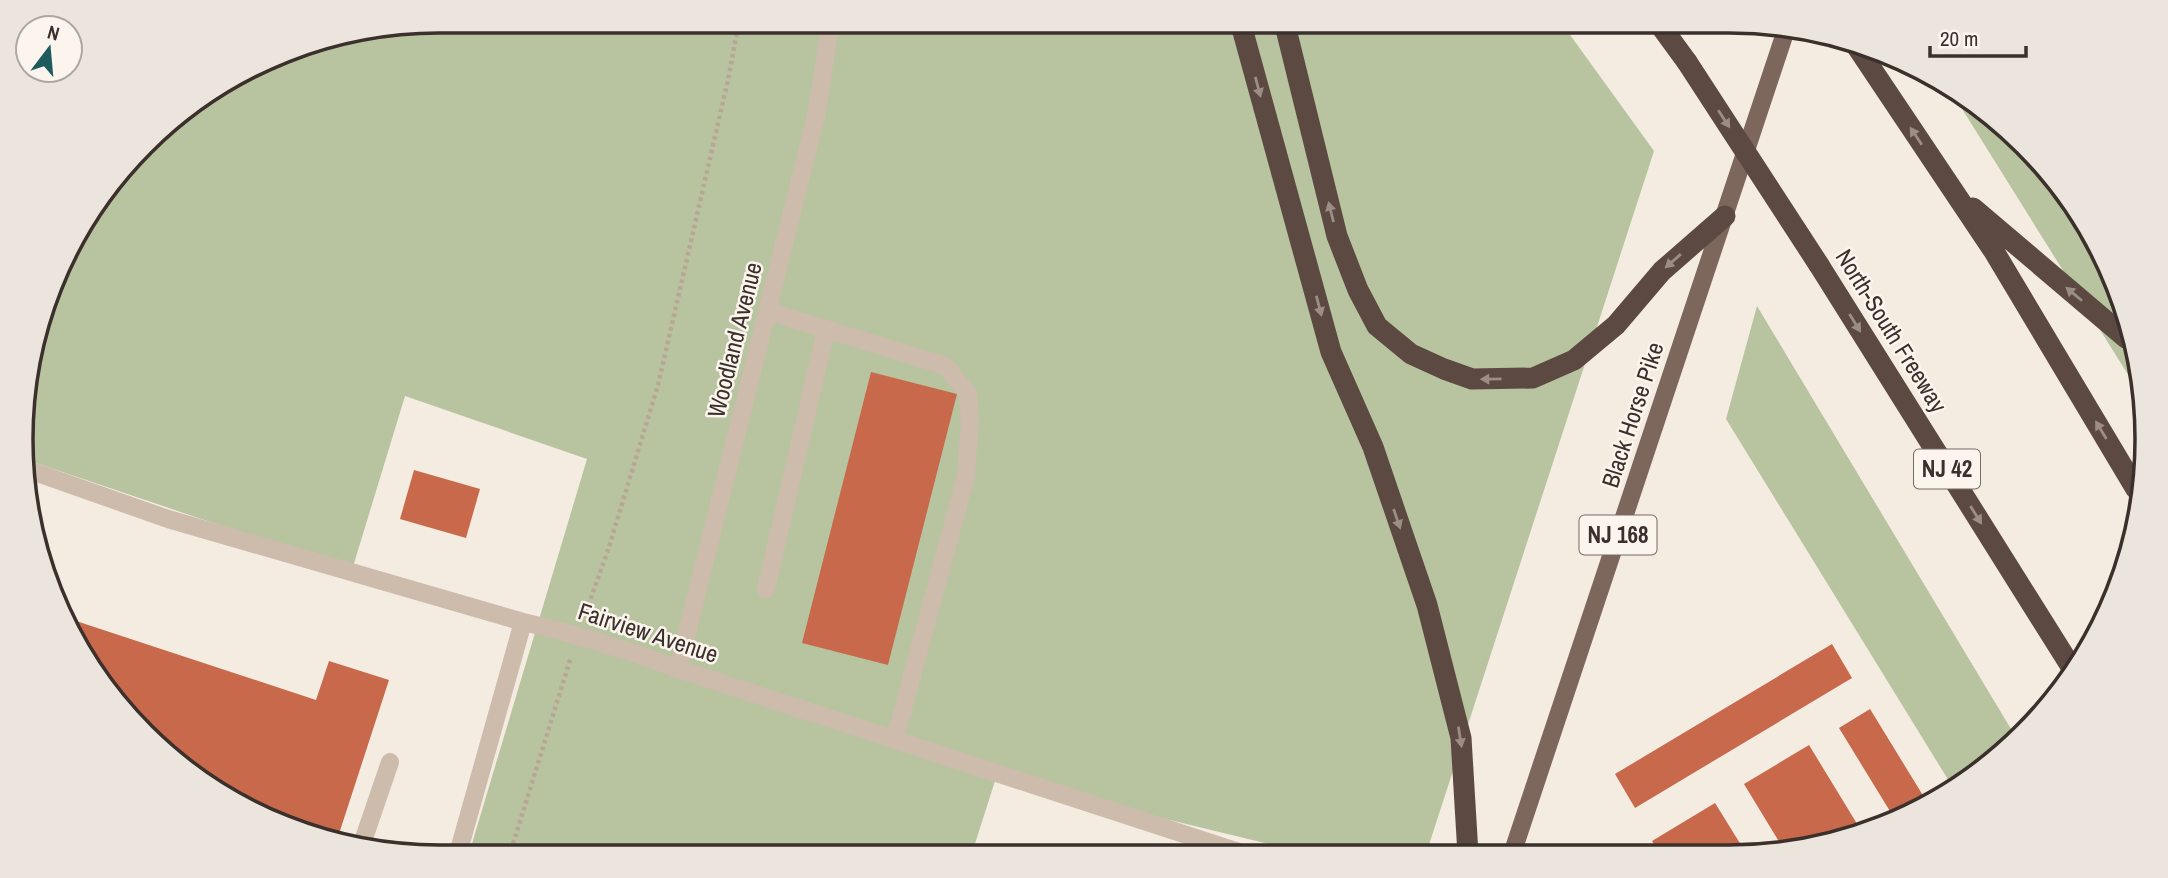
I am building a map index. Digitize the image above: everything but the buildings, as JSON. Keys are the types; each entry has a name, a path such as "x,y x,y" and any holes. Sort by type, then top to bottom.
{"highway":[{"path":"1243,33 1331,352 1373,447 1427,605 1461,738 1467,845"},
{"path":"1287,33 1337,236 1358,290 1377,326 1411,354 1444,369 1472,379 1533,378 1574,360 1616,325 1662,271 1725,216"},
{"name":"North-South Freeway","path":"1665,33 1687,62 1819,265 2068,661"},
{"path":"1864,57 1995,253 2132,482"},
{"path":"1954,192 2121,334"}],"main road":[{"name":"Black Horse Pike","path":"1515,845 1784,37"}],"street":[{"name":"Woodland Avenue","path":"678,669 816,116 829,33"},
{"path":"767,311 946,366 968,394 970,420 966,476 895,739"},
{"path":"766,589 826,330"},
{"name":"Fairview Avenue","path":"35,472 168,519 523,622 578,634 1218,845"},
{"path":"460,845 523,622"},
{"path":"364,838 390,762"}],"path":[{"path":"513,845 658,385 729,80 737,33"}],"green space":[{"path":"439,33 1569,33 1654,151 1429,845 1273,845 996,778 975,845 472,845 587,459 405,396 352,570 34,462 34,412 47,334 75,260 102,214 134,171 192,117 260,75 309,55 360,41"},
{"path":"1961,106 1997,134 2034,171 2080,236 2113,309 2130,377"},
{"path":"1757,306 2012,730 1976,761 1948,780 1726,419"}]}
